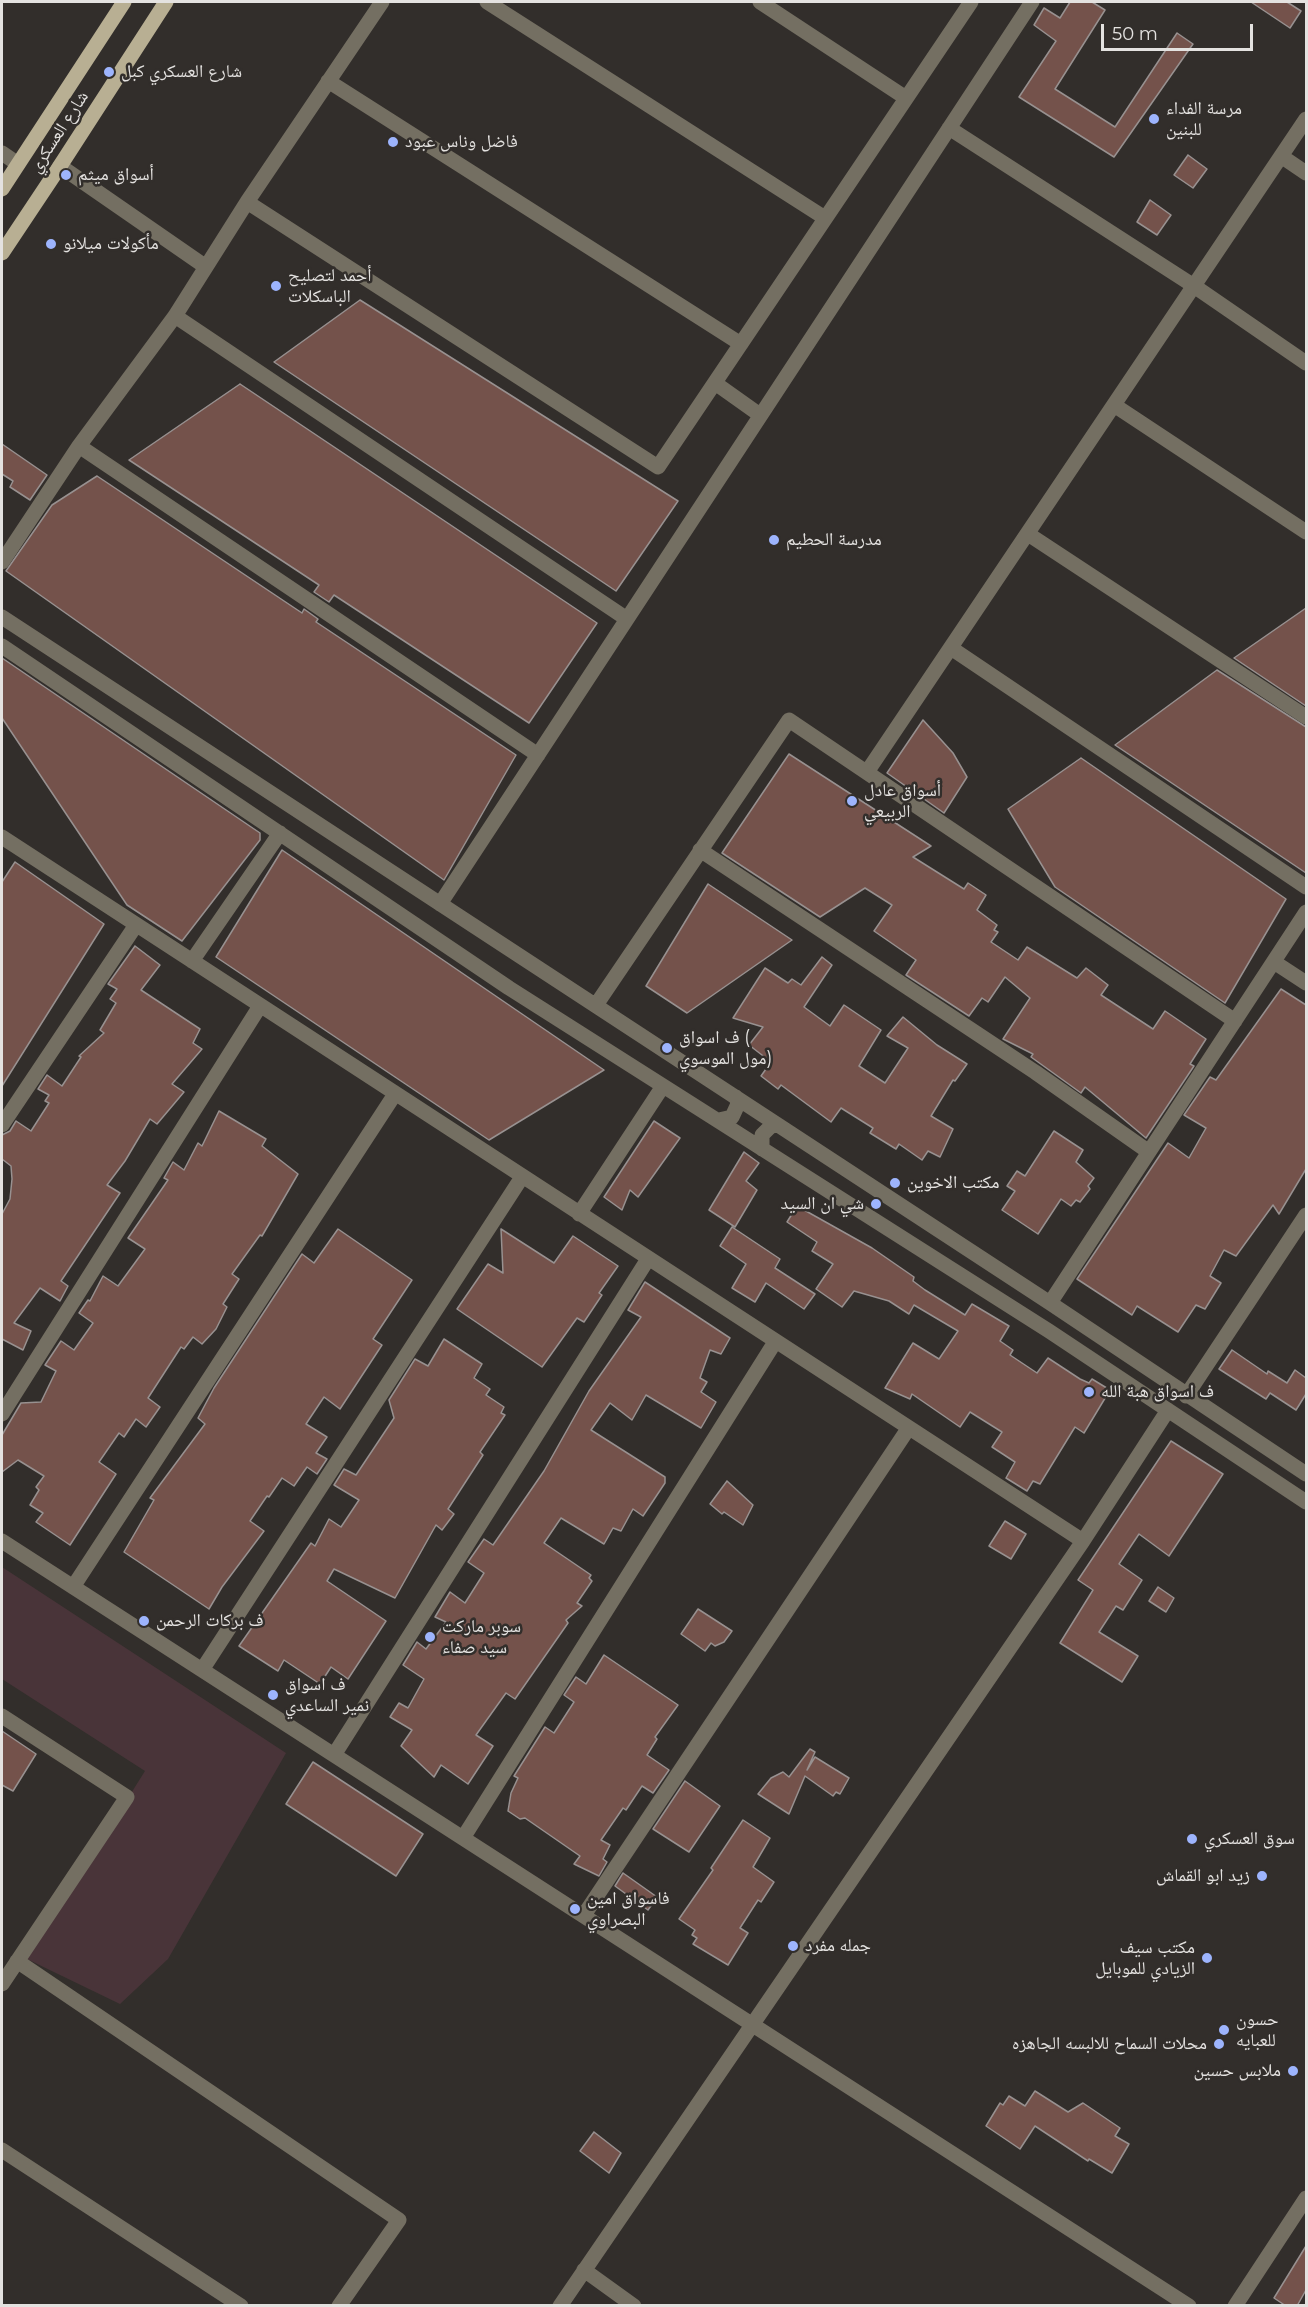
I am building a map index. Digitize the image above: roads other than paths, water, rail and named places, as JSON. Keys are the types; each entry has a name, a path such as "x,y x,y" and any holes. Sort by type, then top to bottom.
{"main road":[{"name":"شارع العسكري","path":"2,189 124,2"},
{"name":"شارع العسكري","path":"2,253 164,3"}],"street":[{"path":"2,561 79,447 175,316 247,202 382,2"},
{"path":"487,2 825,218"},
{"path":"760,2 906,98"},
{"path":"247,202 658,467 971,2"},
{"path":"440,904 1032,2"},
{"path":"328,81 741,344"},
{"path":"867,772 1306,119"},
{"path":"949,128 1194,286 1306,363"},
{"path":"2,153 18,164"},
{"path":"1281,156 1306,173"},
{"path":"60,166 206,267"},
{"path":"175,316 627,619"},
{"path":"715,383 760,415"},
{"path":"1114,405 1306,532"},
{"path":"79,447 538,755"},
{"path":"1028,534 1306,717"},
{"path":"2,618 1050,1303 1306,1474"},
{"path":"2,646 509,988 1168,1410 1306,1502"},
{"path":"951,648 1306,887"},
{"path":"596,1005 789,720 1235,1021"},
{"path":"192,961 280,833"},
{"path":"4,843 192,961 1083,1541"},
{"path":"700,850 1035,1072 1149,1152"},
{"path":"1050,1303 1306,912"},
{"path":"2,1125 136,925"},
{"path":"1274,962 1306,983"},
{"path":"2,1414 260,1006"},
{"path":"579,1214 663,1086"},
{"path":"73,1587 395,1094"},
{"path":"718,1120 732,1117 738,1104 736,1097"},
{"path":"762,1149 762,1135 765,1129 778,1125"},
{"path":"202,1670 522,1177"},
{"path":"1186,1396 1306,1215"},
{"path":"334,1755 648,1259"},
{"path":"463,1838 775,1342"},
{"path":"560,2306 1083,1541 1168,1410"},
{"path":"584,1916 908,1429"},
{"path":"2,1541 1189,2306"},
{"path":"2,1716 127,1797 2,1984"},
{"path":"17,1961 399,2220 339,2306"},
{"path":"2,2150 241,2306"},
{"path":"1235,2306 1306,2198"},
{"path":"584,2270 634,2306"}],"place":[{"name":"شارع العسكري كبل","path":"109,72"},
{"name":"مرسة الفداء للبنين","path":"1154,119"},
{"name":"فاضل وناس عبود","path":"393,142"},
{"name":"أسواق ميثم","path":"66,175"},
{"name":"مأكولات ميلانو","path":"51,244"},
{"name":"أحمد لتصليح الباسكلات","path":"276,286"},
{"name":"مدرسة الحطيم","path":"774,540"},
{"name":"أسواق عادل الربيعي","path":"852,801"},
{"name":"ف اسواق ( مول الموسوي)","path":"667,1048"},
{"name":"مكتب الاخوين","path":"895,1183"},
{"name":"شي ان السيد","path":"876,1204"},
{"name":"ف اسواق هبة الله","path":"1089,1392"},
{"name":"ف بركات الرحمن","path":"144,1621"},
{"name":"سوبر ماركت سيد صفاء","path":"430,1637"},
{"name":"ف اسواق نمير الساعدي","path":"273,1695"},
{"name":"سوق العسكري","path":"1192,1839"},
{"name":"زيد ابو القماش","path":"1262,1876"},
{"name":"فاسواق امين البصراوي","path":"575,1909"},
{"name":"جمله مفرد","path":"793,1946"},
{"name":"مكتب سيف الزيادي للموبايل","path":"1207,1958"},
{"name":"حسون للعبايه","path":"1224,2030"},
{"name":"محلات السماح للالبسه الجاهزه","path":"1219,2044"},
{"name":"ملابس حسين","path":"1293,2071"}]}
